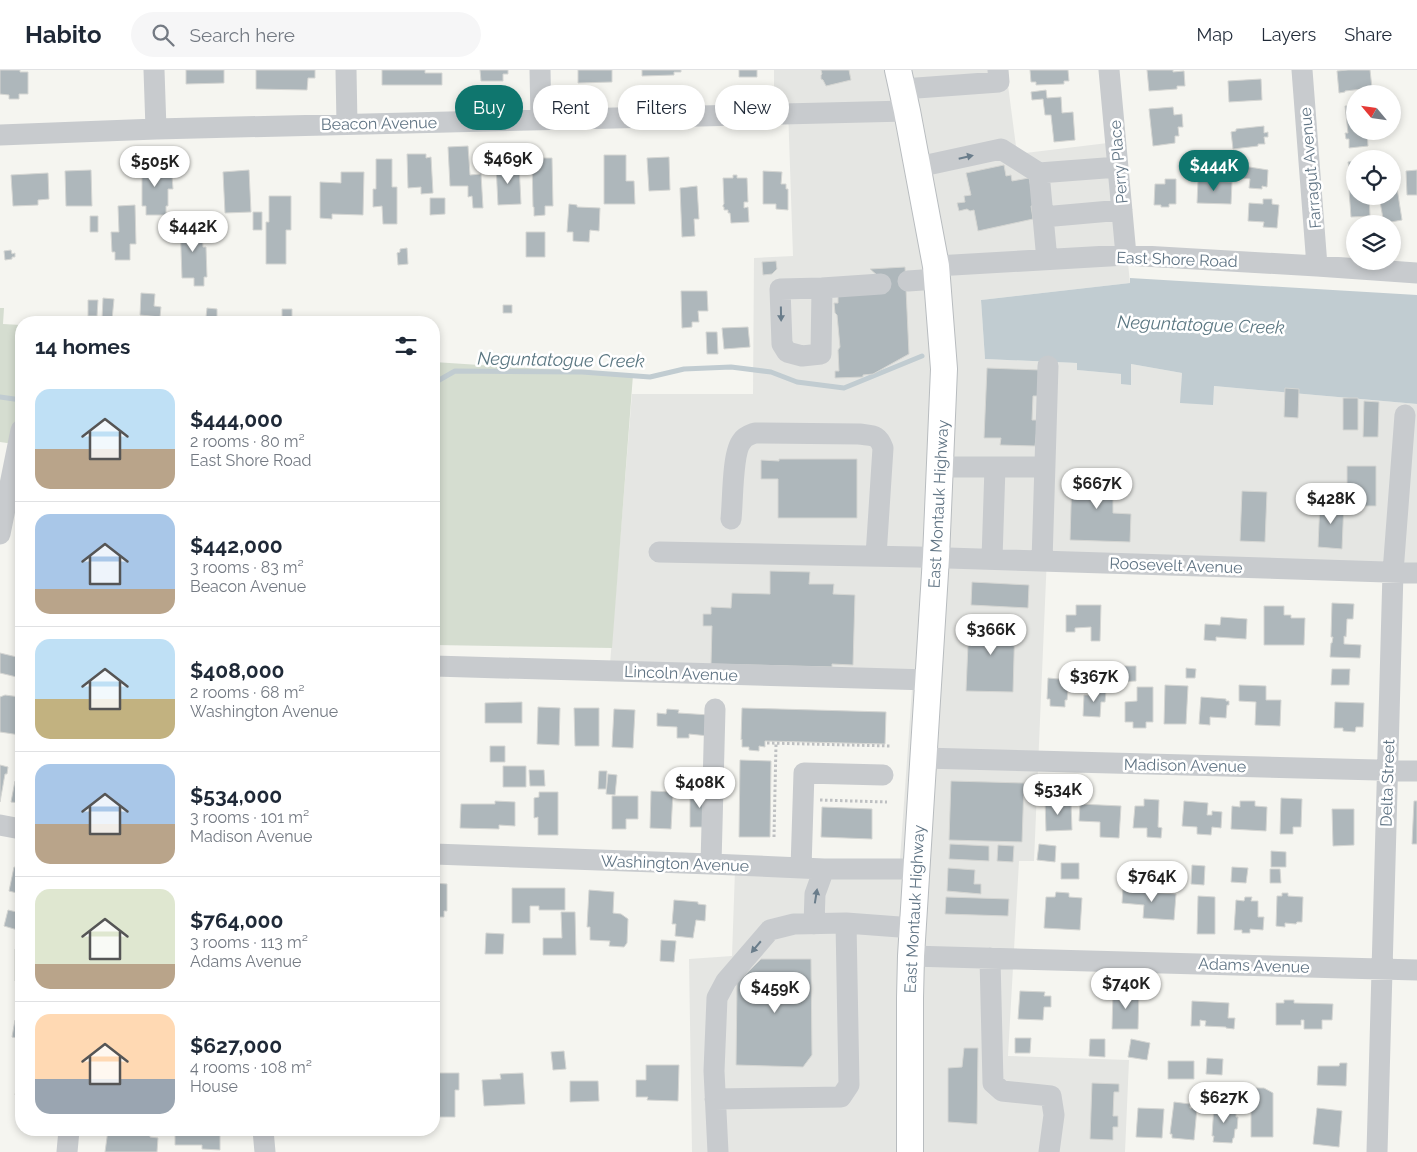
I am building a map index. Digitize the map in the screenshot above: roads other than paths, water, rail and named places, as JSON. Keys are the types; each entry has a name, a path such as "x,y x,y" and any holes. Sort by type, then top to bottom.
{"main road":[{"name":"East Montauk Highway","path":"903,90 936,272 944,369 936,557 911,956 910,1152"}],"street":[{"path":"154,70 156,129"},
{"path":"346,70 347,124"},
{"path":"540,70 540,85"},
{"name":"Beacon Avenue","path":"608,114 999,82 998,70"},
{"name":"Perry Place","path":"1109,70 1126,254"},
{"name":"Farragut Avenue","path":"1302,70 1317,266"},
{"name":"Beacon Avenue","path":"0,135 533,119"},
{"path":"918,167 1001,149 1039,173 1118,167"},
{"path":"1039,173 1048,260"},
{"path":"1043,217 1122,210"},
{"name":"East Shore Road","path":"908,281 936,272 1126,254 1417,273"},
{"path":"822,288 881,284"},
{"path":"1042,561 1048,366"},
{"name":"Delta Street","path":"1377,1152 1393,572 1405,415"},
{"path":"731,519 736,457 740,442 746,436 755,433 860,434 875,436 880,440 883,448 876,556"},
{"path":"0,534 15,460"},
{"path":"940,467 1044,467"},
{"path":"992,559 995,467"},
{"name":"Roosevelt Avenue","path":"659,552 936,557 1417,573"},
{"name":"Lincoln Avenue","path":"440,666 929,680"},
{"path":"711,864 715,709"},
{"name":"Madison Avenue","path":"923,758 1417,771"},
{"path":"801,868 804,773 883,775"},
{"path":"0,824 15,828"},
{"name":"Washington Avenue","path":"440,854 824,869 916,869"},
{"path":"814,924 815,894 824,869"},
{"path":"718,1152 714,1070 717,998 726,981 770,930 794,924 846,923 913,928"},
{"path":"716,1099 841,1096 849,1085 846,923"},
{"name":"Adams Avenue","path":"911,956 1417,970"},
{"path":"990,958 993,1083 1002,1091 1051,1096 1054,1115 1049,1152"},
{"path":"67,1152 68,1136"},
{"path":"264,1136 265,1152"}],"water":[{"path":"1130,278 1417,295 1417,404 1214,386 1213,405 1180,403 1182,373 1131,364 1131,385 1121,384 1121,374 1077,370 1077,363 985,359 981,300 1130,283"}],"waterway":[{"name":"Neguntatogue Creek","path":"440,380 455,371 582,372 650,377 684,369 731,367 771,372 797,382 844,388 922,356"},
{"name":"Neguntatogue Creek","path":"0,397 15,399"}]}
